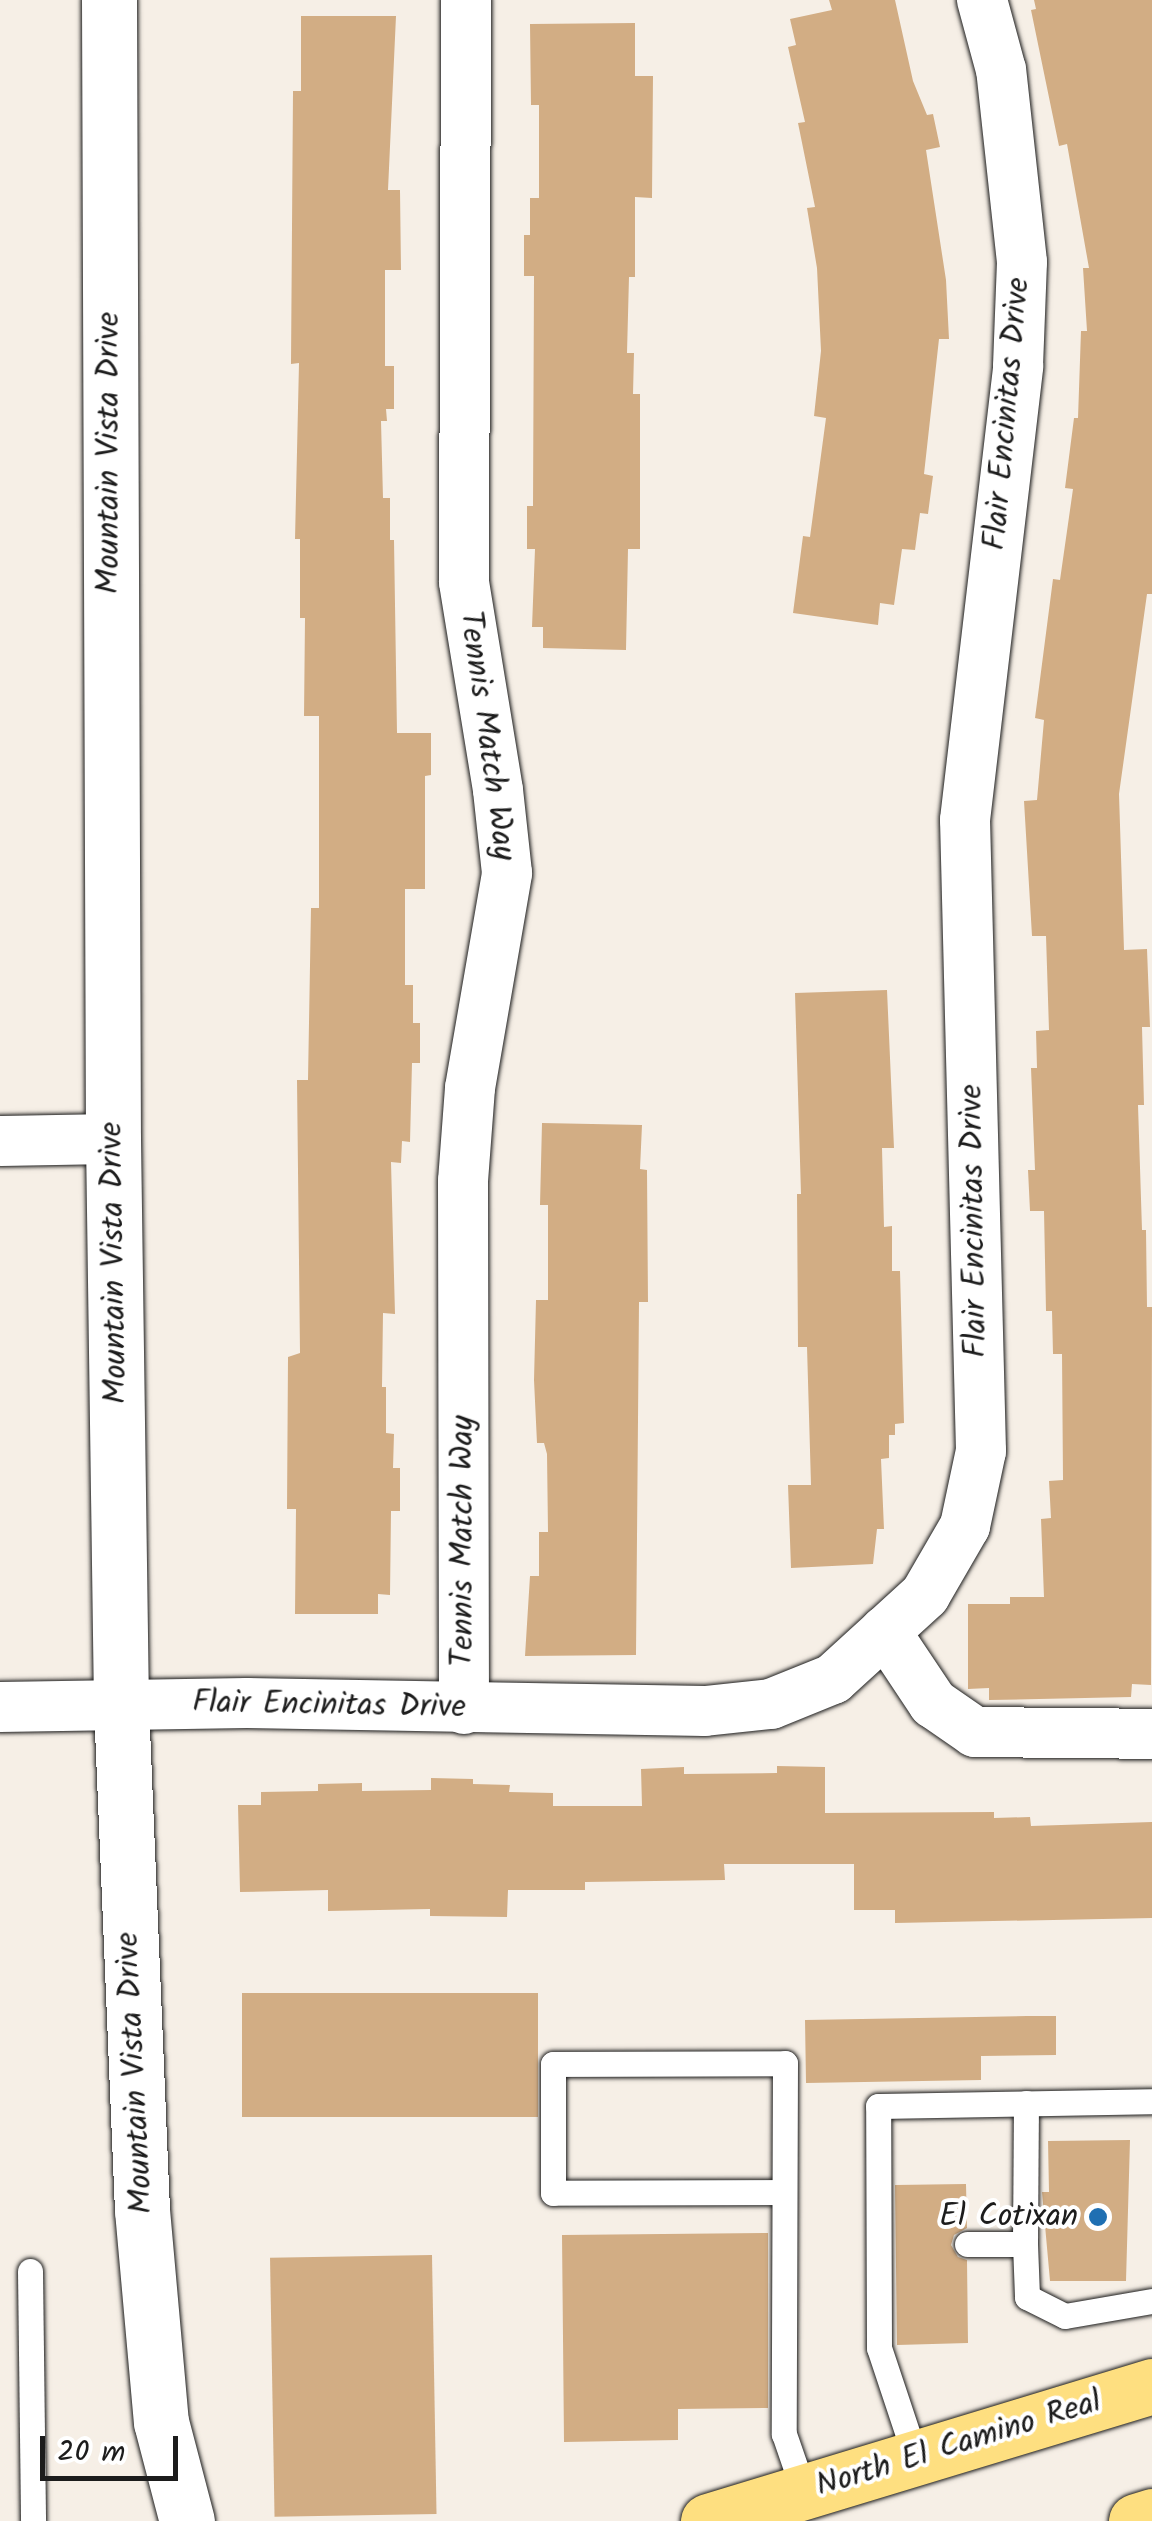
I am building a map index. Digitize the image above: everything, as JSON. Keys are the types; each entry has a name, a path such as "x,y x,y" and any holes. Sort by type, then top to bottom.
{"main road":[{"name":"Mountain Vista Drive","path":"109,0 113,1139 121,1704 142,2210 161,2422 187,2521"},
{"name":"North El Camino Real","path":"708,2521 1152,2386"},
{"path":"1136,2521 1152,2516"}],"street":[{"name":"Tennis Match Way","path":"464,1709 463,1181 470,1088 507,873 498,790 464,582 466,0"},
{"name":"Flair Encinitas Drive","path":"0,1707 121,1704 705,1711 770,1704 833,1678 925,1595 965,1526 981,1451 965,820 1018,366 1022,262 1001,70 982,0"},
{"path":"0,1141 113,1139"},
{"path":"885,1630 933,1703 974,1732 1152,1734"}],"lane":[{"path":"784,2192 554,2193 553,2064 784,2063 784,2192 784,2434 804,2492"},
{"path":"916,2459 878,2348 887,2245 878,2106 1152,2101"},
{"path":"1026,2102 1027,2297 1065,2316 1152,2301"},
{"path":"967,2244 1025,2244"},
{"path":"30,2270 33,2521"}],"building":[{"path":"829,0 895,0 913,81 927,115 933,114 940,147 926,150 946,280 949,339 939,339 924,474 933,476 928,514 920,513 915,550 902,549 894,605 880,603 878,625 793,613 803,536 810,537 826,418 814,416 821,351 817,268 807,208 815,207 798,123 805,122 788,47 796,45 790,19 832,10"},
{"path":"1034,0 1152,0 1152,594 1147,594 1119,794 1124,950 1147,949 1150,1027 1142,1027 1144,1105 1138,1105 1147,1307 1152,1307 1151,1685 1132,1684 1131,1697 989,1700 989,1688 968,1689 968,1604 1010,1604 1010,1597 1044,1597 1041,1519 1051,1518 1049,1481 1063,1480 1062,1354 1053,1354 1052,1311 1046,1311 1044,1211 1030,1211 1028,1170 1035,1170 1031,1068 1037,1068 1036,1031 1049,1030 1046,936 1032,936 1024,801 1037,800 1044,720 1035,718 1053,579 1060,580 1073,489 1065,488 1074,418 1078,418 1081,331 1087,331 1083,268 1089,268 1067,144 1059,146 1031,10 1036,9"},
{"path":"301,16 396,16 388,190 400,190 401,270 385,270 385,366 394,366 394,409 386,409 387,421 381,421 383,498 390,498 390,540 394,540 397,733 431,733 431,775 425,776 425,889 405,889 405,985 413,985 413,1023 420,1023 420,1063 412,1063 410,1142 402,1141 401,1163 391,1162 395,1314 383,1313 382,1387 386,1387 386,1433 394,1434 393,1468 400,1468 400,1511 391,1511 390,1595 378,1594 378,1614 295,1614 296,1509 287,1509 288,1357 300,1353 297,1080 308,1080 311,908 319,908 319,716 304,716 305,618 300,618 300,539 295,539 299,363 291,364 293,91 301,91"},
{"path":"635,23 635,76 653,76 652,198 635,197 635,277 629,277 627,353 634,353 633,394 640,394 640,549 628,549 626,650 543,648 543,627 532,627 535,549 527,549 527,506 533,506 534,276 524,276 524,235 530,235 530,198 539,198 539,105 531,105 530,24"},
{"path":"887,990 894,1148 882,1148 884,1227 892,1226 892,1271 900,1271 904,1423 895,1424 895,1435 889,1435 889,1458 881,1459 884,1529 877,1529 873,1564 791,1568 788,1485 811,1485 807,1347 798,1347 797,1194 801,1194 795,993"},
{"path":"542,1123 642,1125 640,1169 647,1170 648,1302 639,1302 636,1655 525,1656 530,1576 539,1576 539,1532 548,1532 547,1454 544,1443 537,1443 534,1380 536,1300 548,1300 548,1205 540,1205"},
{"path":"777,1766 825,1767 825,1813 994,1812 994,1818 1030,1817 1031,1826 1152,1822 1152,1918 895,1923 895,1910 854,1910 854,1864 724,1864 725,1880 585,1882 585,1890 508,1890 507,1917 430,1916 430,1909 328,1911 328,1890 240,1892 238,1805 261,1805 261,1792 318,1791 318,1784 362,1783 362,1791 431,1790 431,1778 473,1779 473,1784 510,1785 509,1792 553,1793 553,1806 642,1806 641,1769 684,1767 684,1774 777,1773"},
{"path":"242,1993 538,1993 538,2117 242,2117"},
{"path":"1056,2016 1056,2055 981,2056 981,2080 806,2083 805,2020"},
{"path":"1130,2140 1126,2281 1050,2281 1042,2192 1049,2192 1048,2141"},
{"path":"966,2184 967,2228 954,2235 951,2245 958,2257 967,2260 968,2343 897,2345 895,2185"},
{"path":"768,2233 768,2408 678,2409 678,2440 564,2442 562,2235"},
{"path":"432,2255 437,2514 275,2517 270,2258"}],"place":[{"name":"El Cotixan","path":"1098,2217"}]}
